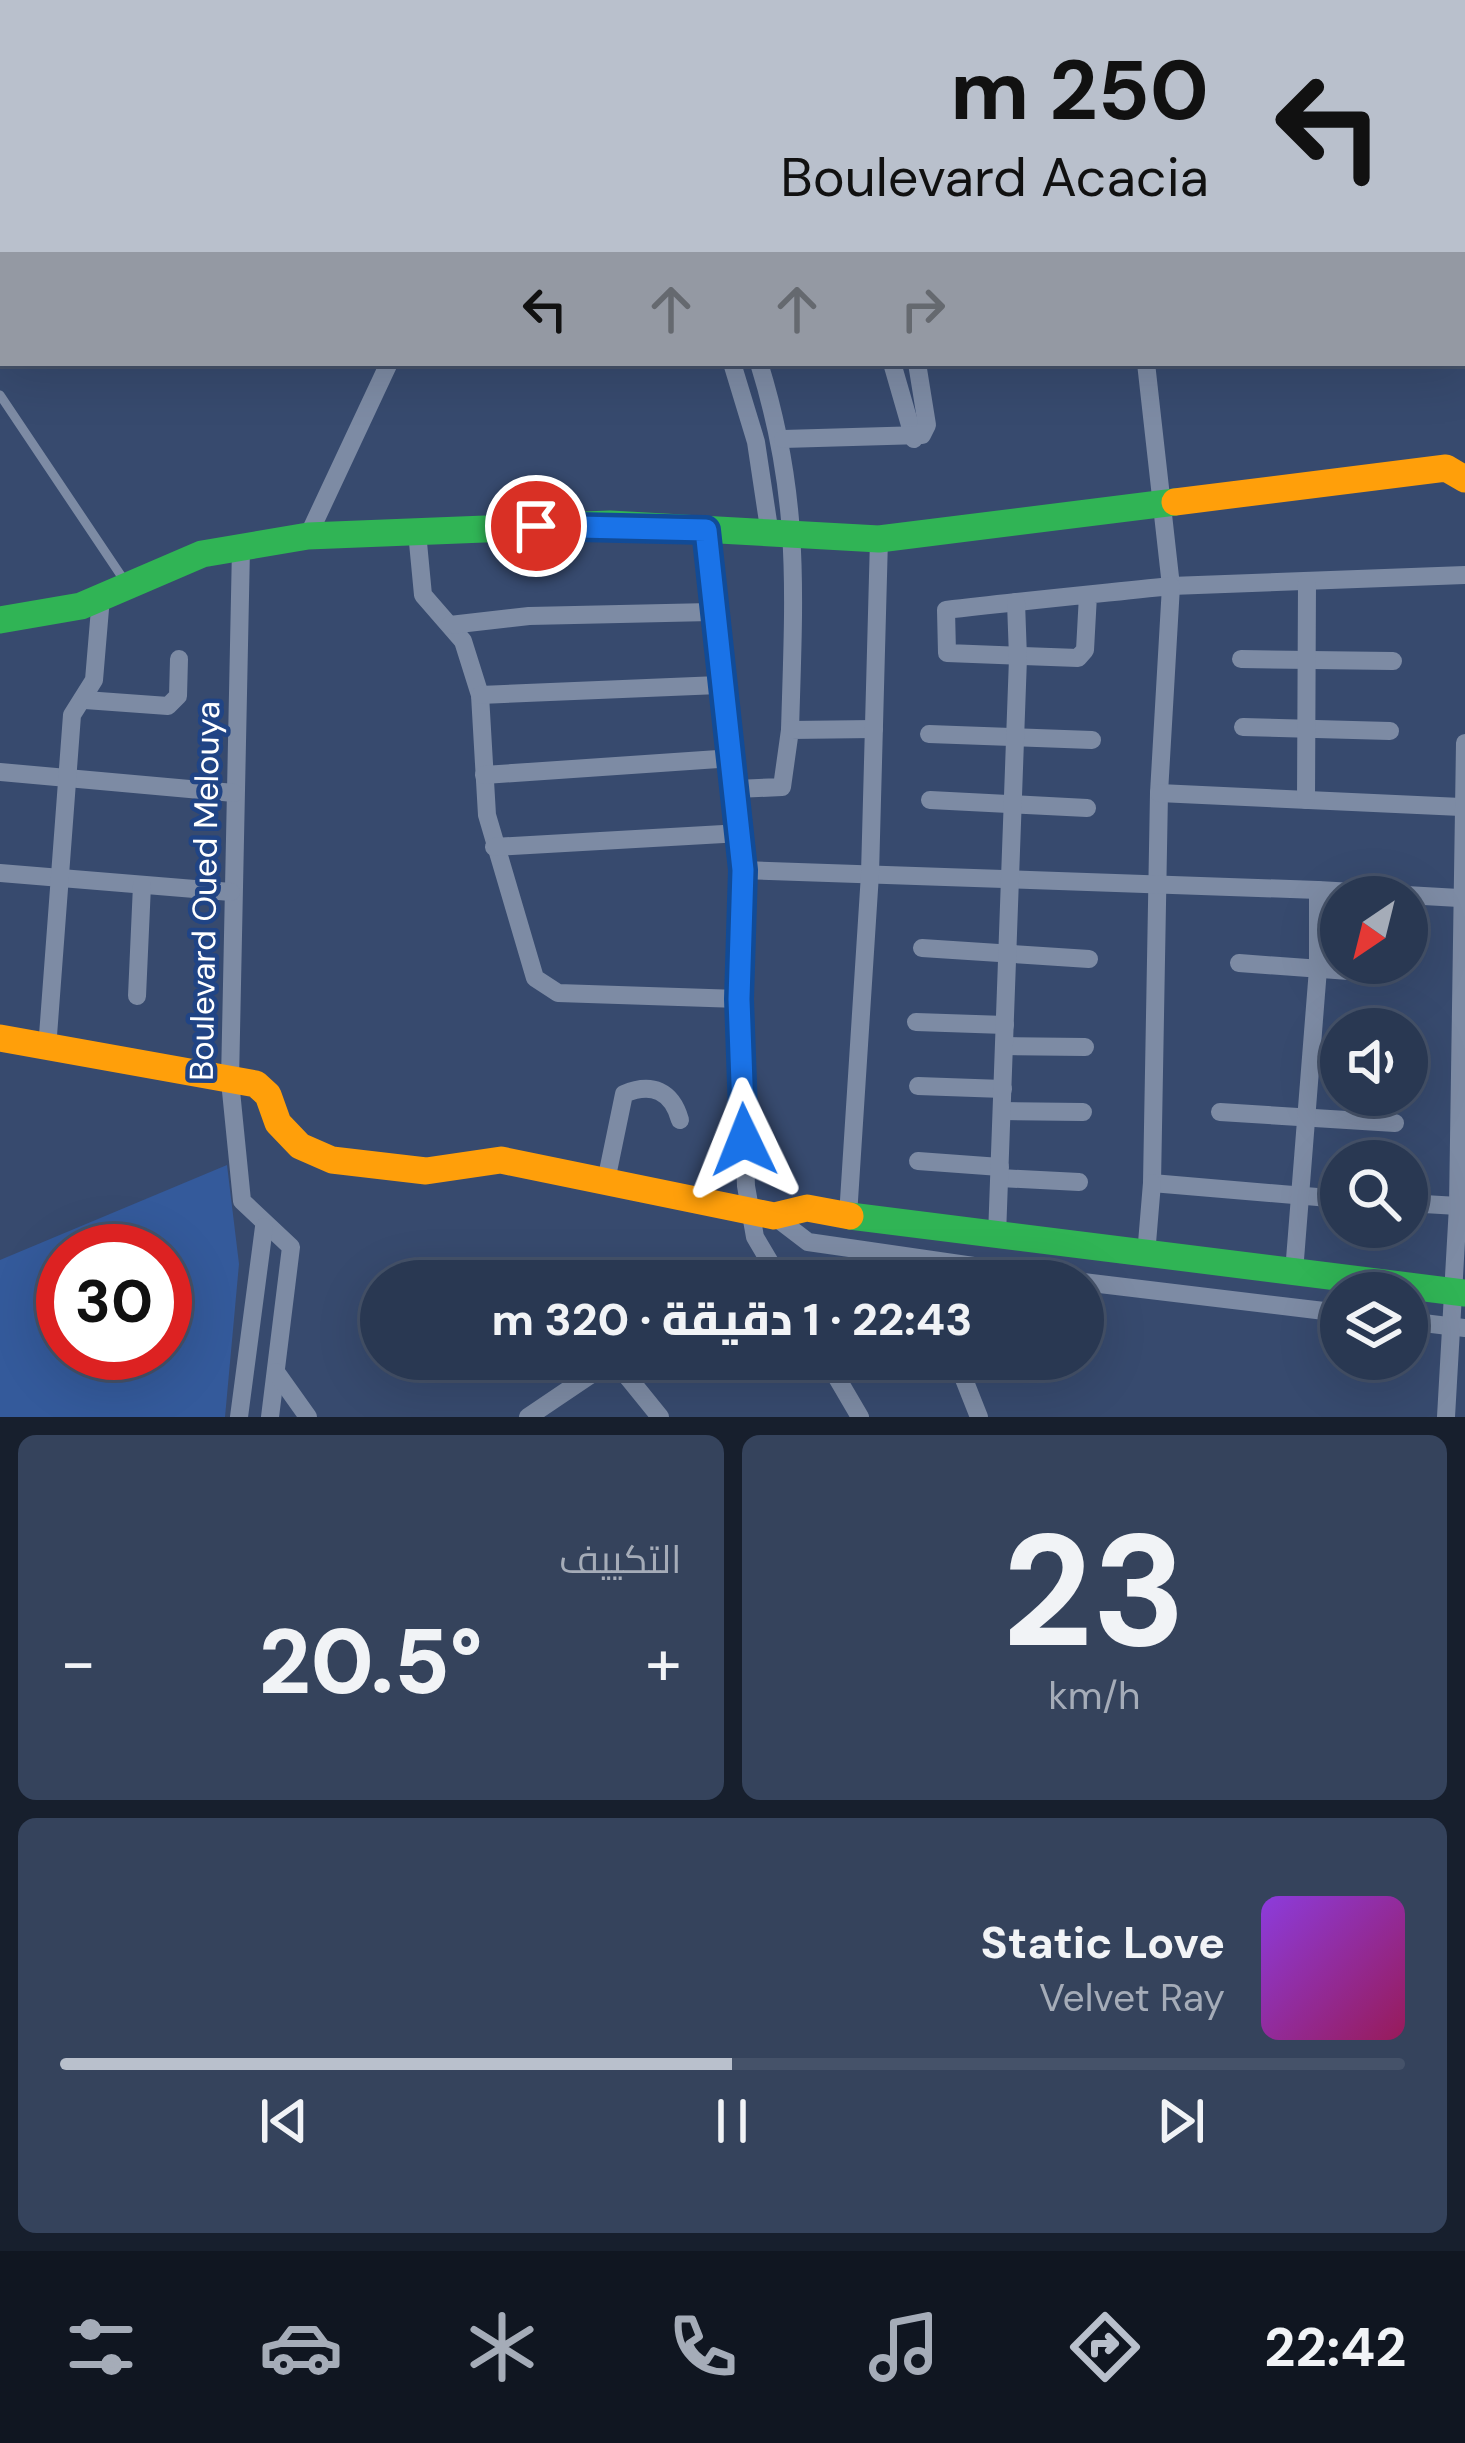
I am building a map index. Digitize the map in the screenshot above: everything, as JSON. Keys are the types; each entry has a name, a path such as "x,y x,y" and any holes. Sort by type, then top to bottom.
{"street":[{"path":"308,536 388,366"},
{"path":"733,366 783,536"},
{"path":"736,789 782,787 790,730 783,440 760,366"},
{"path":"893,366 914,439"},
{"path":"783,440 914,439 927,425 917,366"},
{"path":"1146,366 1171,586 1159,794 1152,1184 1146,1255"},
{"path":"0,620 61,612 202,554 308,536 610,524 879,539 1446,468 1465,478"},
{"path":"706,530 719,686 741,833 739,999 762,1214 755,1238 768,1260"},
{"path":"417,532 423,595 463,641 480,695 494,848 530,966 544,986 558,993 739,999"},
{"path":"848,1216 870,874 879,539"},
{"name":"Boulevard Oued Melouya","path":"241,548 230,1081 242,1201 264,1227 291,1247 276,1372"},
{"path":"1088,595 1085,650 1078,658 950,656 946,610 1171,586 1465,575"},
{"path":"1306,584 1310,660 1306,800"},
{"path":"47,1049 72,715 94,680 100,597"},
{"path":"997,1236 1018,658 1016,602"},
{"path":"450,626 529,616 711,612"},
{"path":"85,700 168,706 178,696 179,658"},
{"path":"1241,658 1393,661"},
{"path":"480,695 719,686"},
{"path":"1243,727 1390,731"},
{"path":"790,730 874,729"},
{"path":"929,734 1092,740"},
{"path":"1445,1417 1458,1292 1459,898 1465,743"},
{"path":"484,775 733,758"},
{"path":"0,772 234,793"},
{"path":"1159,794 1461,807"},
{"path":"930,800 1087,808"},
{"path":"494,848 741,833"},
{"path":"743,870 1459,898"},
{"path":"0,873 231,892"},
{"path":"137,995 142,885"},
{"path":"1294,1272 1318,969 1318,890"},
{"path":"922,948 1089,959"},
{"path":"1239,963 1318,969"},
{"path":"916,1022 1006,1024"},
{"path":"0,1038 256,1084 268,1095 278,1123 300,1146 332,1160 426,1171 501,1160 762,1214 808,1242 910,1260"},
{"path":"1005,1046 1085,1047"},
{"path":"1312,1050 1320,1051"},
{"path":"918,1086 1003,1089"},
{"path":"606,1181 624,1094 641,1087 661,1090 674,1101 680,1120"},
{"path":"1002,1111 1083,1112"},
{"path":"1220,1112 1394,1123"},
{"path":"918,1161 1079,1183"},
{"path":"1152,1184 1320,1198"},
{"path":"1428,1204 1458,1206"},
{"path":"762,1214 807,1208 1458,1292"},
{"path":"264,1227 240,1412 274,1416 276,1372"},
{"path":"1104,1284 1320,1310"},
{"path":"528,1417 605,1364 622,1370 659,1417"},
{"path":"276,1372 308,1417"},
{"path":"838,1380 860,1417"},
{"path":"964,1380 979,1417"}],"lane":[{"path":"0,395 126,583"}],"shaded area":[{"path":"227,1165 239,1264 225,1417 0,1417 0,1260 36,1245 36,1380 192,1380 192,1224 86,1224"}],"traffic: fast":[{"path":"0,620 81,606 202,554 308,536 610,524 879,539 1175,502"},
{"path":"850,1216 1465,1293"}],"traffic: slow":[{"path":"1175,502 1446,468 1465,479"},
{"path":"0,1038 256,1084 268,1095 278,1123 300,1146 332,1160 426,1171 501,1160 774,1216 807,1208 850,1216"}],"route":[{"path":"536,526 610,524 706,530 719,686 741,833 739,999 744,1140"}]}
